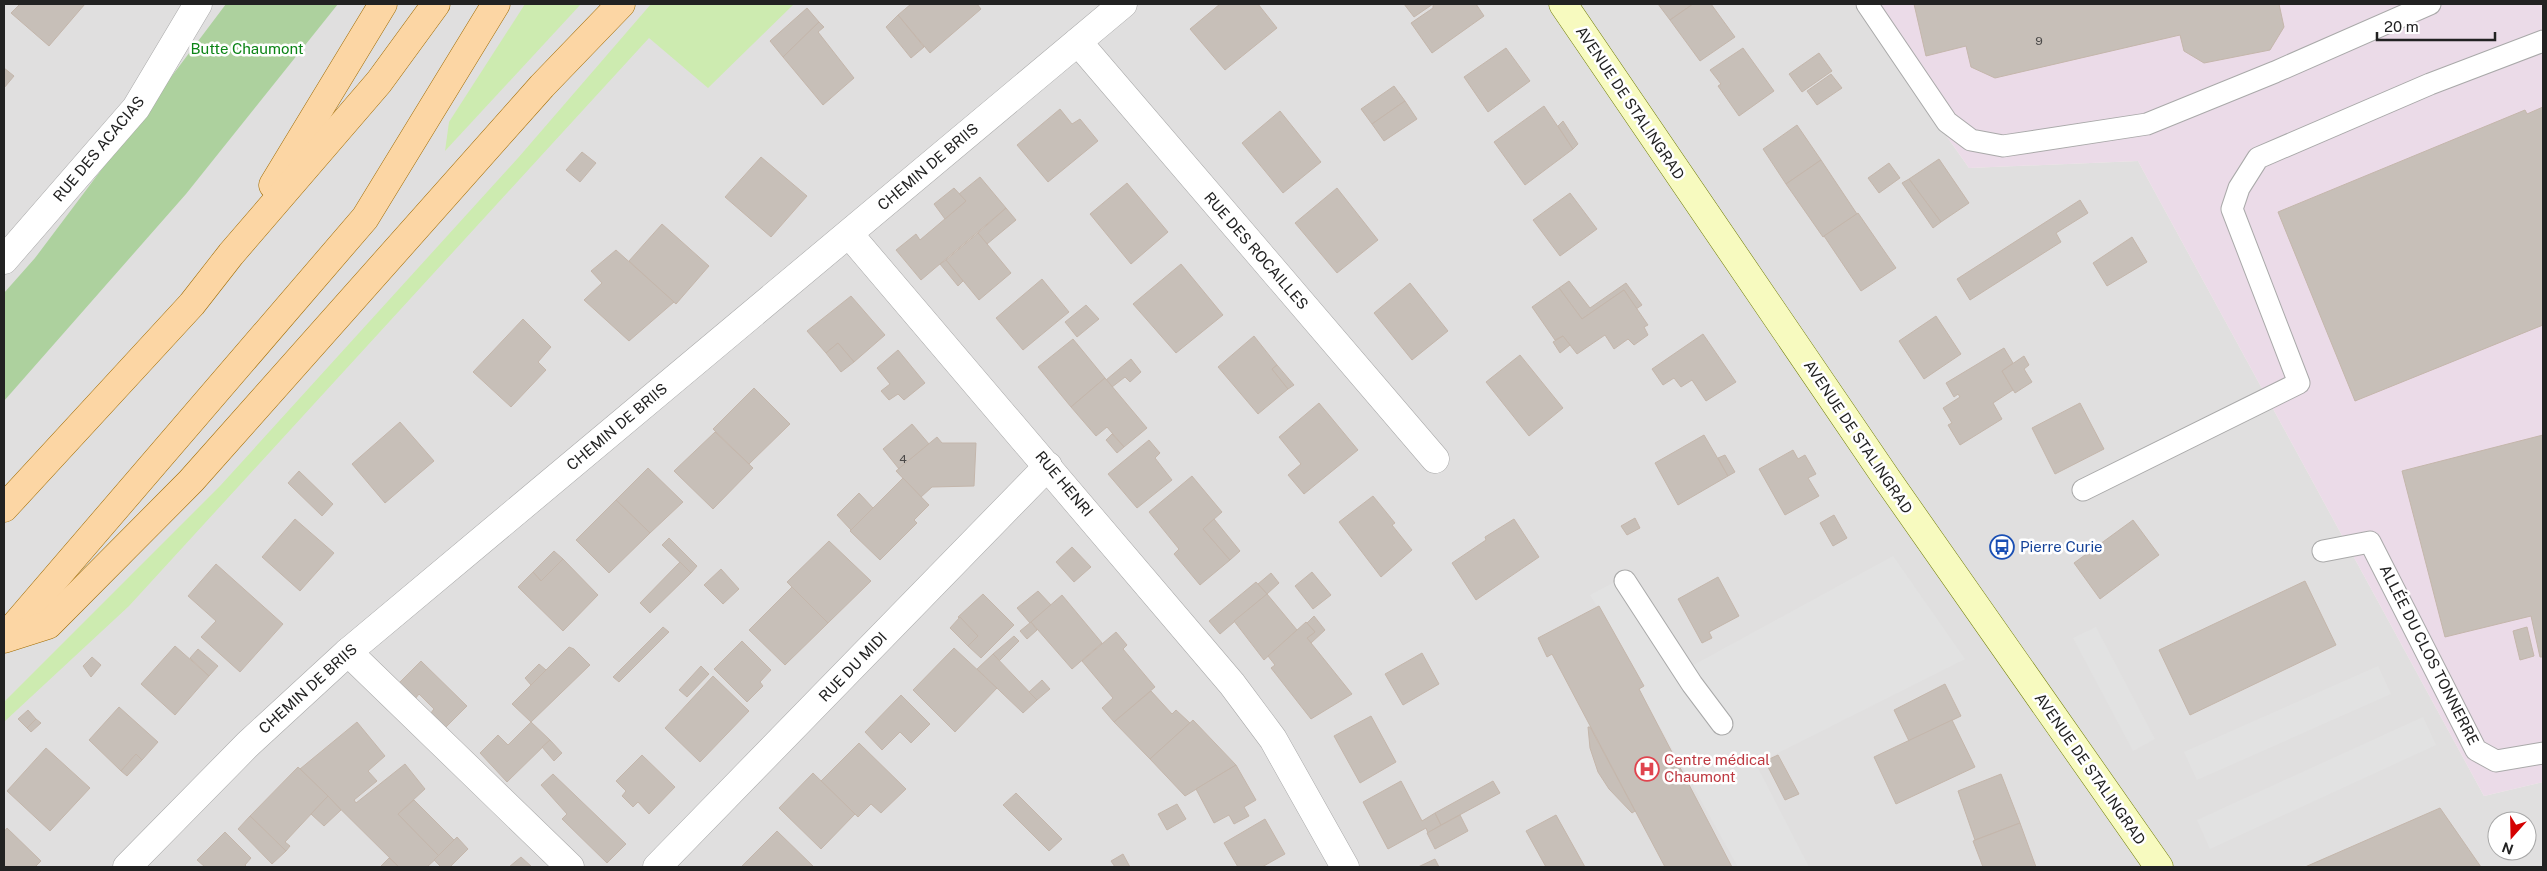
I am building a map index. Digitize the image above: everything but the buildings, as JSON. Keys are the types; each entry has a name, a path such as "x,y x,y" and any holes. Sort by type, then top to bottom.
{"main road":[{"path":"231,254 383,4"},
{"path":"4,508 192,304 231,254 379,82 436,4"},
{"path":"4,638 365,218 496,4"},
{"path":"4,638 48,625 191,481 542,86 621,4"},
{"name":"AVENUE DE STALINGRAD","path":"1563,4 1887,479 2159,867"}],"street":[{"name":"RUE DES ACACIAS","path":"4,260 136,108 198,4"},
{"name":"CHEMIN DE BRIIS","path":"127,867 248,744 348,652 1124,4"},
{"name":"RUE DES ROCAILLES","path":"1078,42 1435,459"},
{"name":"RUE HENRI","path":"849,234 1232,684 1273,739 1345,867"},
{"name":"RUE DU MIDI","path":"657,867 1048,466"},
{"path":"348,652 570,867"}],"lane":[{"path":"1867,4 1947,122 1971,140 2003,146 2147,124 2275,72 2430,4"},
{"path":"2083,490 2299,384 2232,209 2240,188 2258,158 2430,84 2543,41"},
{"name":"ALLÉE DU CLOS TONNERRE","path":"2323,552 2370,542 2476,750 2496,760 2543,753"},
{"path":"1625,581 1692,684 1722,724"}],"shaded area":[{"path":"4,4 1854,4 1969,168 2138,161 2484,796 2543,782 2543,867 4,867"},
{"path":"1854,4 2543,4 2543,782 2484,796 2138,161 1969,168"},
{"path":"1893,556 1965,659 1756,764 1809,867 1738,867 1639,689 1608,624 1590,595 1630,574 1690,667"},
{"path":"2096,627 2155,739 2133,751 2073,638"},
{"path":"2378,666 2391,694 2197,780 2184,752"},
{"path":"2423,717 2436,745 2210,849 2197,820"}],"green space":[{"name":"Butte Chaumont","path":"226,4 338,4 186,194 4,401 4,293 35,258"},
{"path":"525,4 581,4 445,151 449,122"},
{"path":"651,4 794,4 708,88 649,38 129,606 4,722 4,702 220,486 518,158"}],"place":[{"name":"Pierre Curie","path":"2002,547"},
{"name":"Centre médical Chaumont","path":"1647,769"}]}
